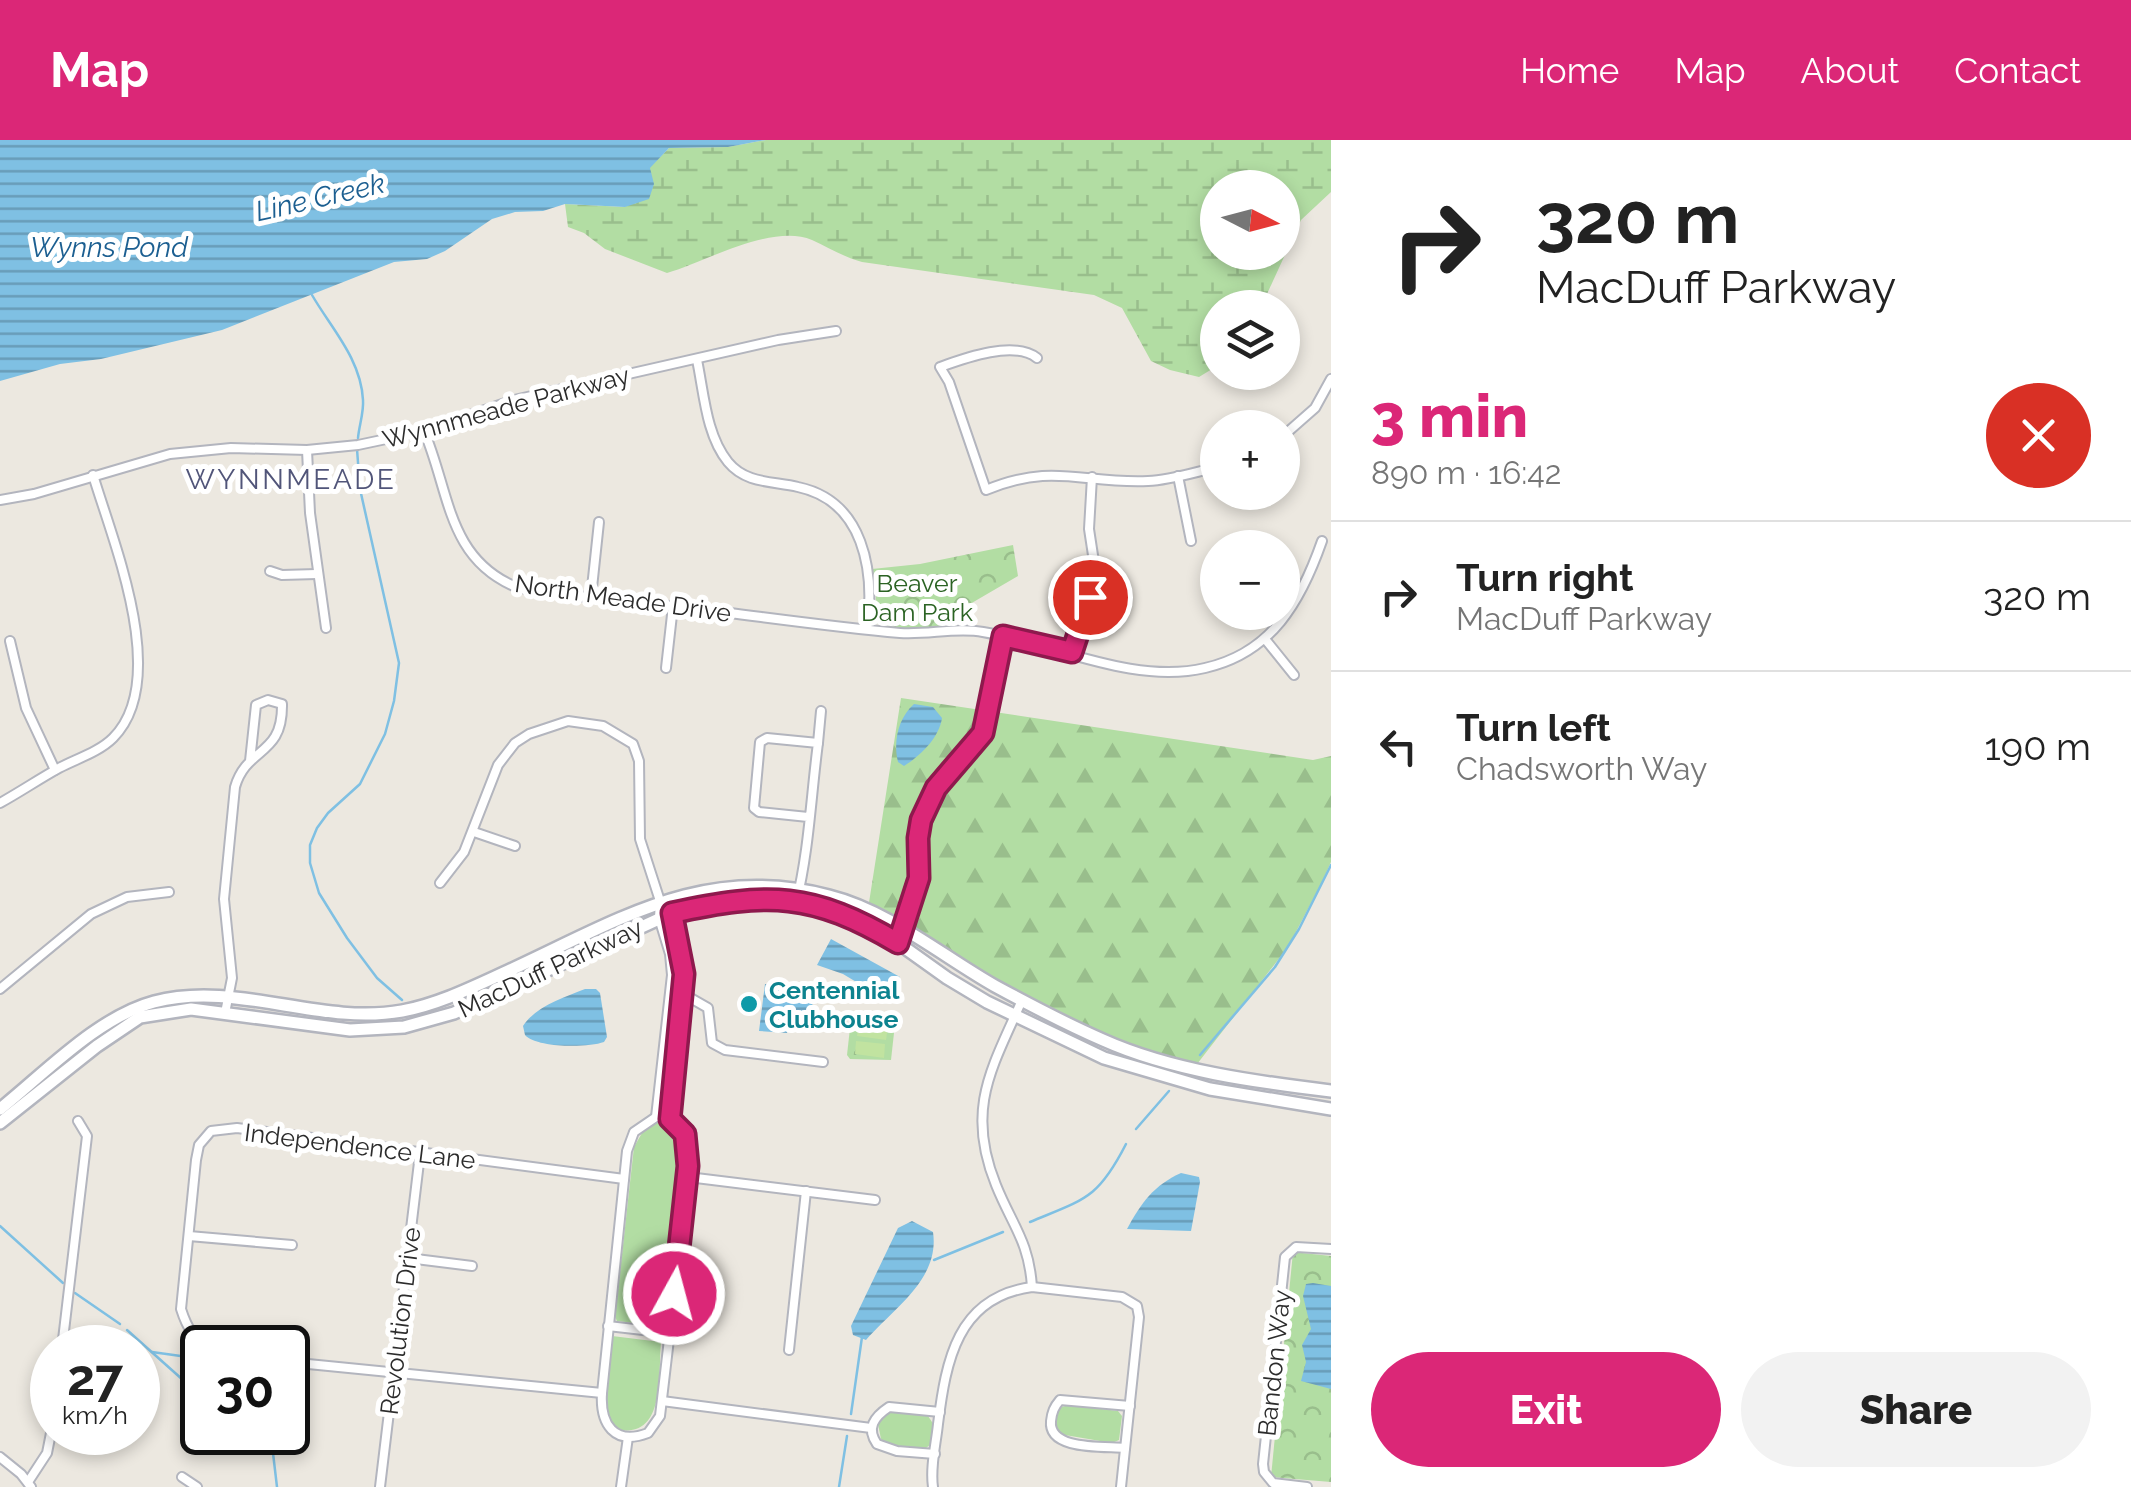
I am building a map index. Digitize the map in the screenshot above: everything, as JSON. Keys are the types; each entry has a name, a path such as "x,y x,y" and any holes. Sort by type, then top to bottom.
{"street":[{"name":"Wynnmeade Parkway","path":"0,500 34,494 136,462 207,449 358,446 424,431 514,400 778,340 836,332"},
{"path":"1036,358 1028,350 1016,350 960,360 940,368 949,382 986,490 1034,474 1148,481 1200,471"},
{"path":"697,360 711,428 726,460 737,472 761,482 801,487 826,497 845,512 857,530 871,587 867,628"},
{"path":"1300,421 1315,408 1331,380"},
{"name":"North Meade Drive","path":"424,431 464,545 475,560 516,587 918,633 962,630 1072,652 1124,668 1180,672 1222,662 1265,640"},
{"path":"307,450 317,574 326,628"},
{"path":"0,803 115,736 135,696 137,647 131,607 93,475"},
{"path":"1178,476 1191,540"},
{"path":"1072,652 1096,575 1089,529 1092,477"},
{"path":"591,597 599,522"},
{"path":"1294,676 1265,640 1294,606 1322,541"},
{"path":"270,571 282,575 317,574"},
{"path":"666,668 674,606"},
{"path":"900,936 919,878 921,820 936,788 983,733 1003,636"},
{"path":"10,642 26,708 55,770"},
{"path":"225,1013 232,978 223,916 234,787 250,761 274,742 280,732 282,704 268,700 256,705 250,761"},
{"path":"796,902 821,710"},
{"path":"440,884 474,832 498,765 521,738 568,721 603,726 633,744 640,761 640,839 660,901 659,918 670,954 671,990 656,1117"},
{"path":"808,817 759,812 754,808 760,742 766,738 818,743"},
{"path":"474,832 515,846"},
{"name":"MacDuff Parkway","path":"0,1109 116,1017 174,998 228,998 346,1015 400,1011 461,993 660,901 738,885 799,889 849,902 900,936 947,978 1104,1058 1226,1092 1331,1109"},
{"path":"0,989 91,914 127,897 168,892"},
{"name":"MacDuff Parkway","path":"0,1124 110,1036 140,1017 178,1009 350,1030 404,1027 454,1014 672,913 758,898 846,914 900,936 1106,1042 1266,1084 1331,1091"},
{"path":"660,901 672,913 684,974 670,1119"},
{"path":"671,990 682,992 708,1008 712,1043 725,1050 823,1062"},
{"path":"1022,1000 986,1081 983,1130 996,1185 1026,1244 1032,1287"},
{"path":"656,1117 670,1119 687,1140 688,1177 662,1401 655,1425 648,1433 628,1437 615,1433 601,1413 624,1178 630,1138 643,1123 656,1117"},
{"path":"65,1325 87,1136 78,1120"},
{"name":"Independence Lane","path":"185,1325 181,1309 196,1160 199,1145 211,1131 238,1128 624,1178"},
{"name":"Revolution Drive","path":"380,1487 420,1154"},
{"path":"688,1177 876,1200"},
{"path":"788,1350 806,1192"},
{"path":"189,1236 292,1246"},
{"name":"Bandon Way","path":"1306,1487 1273,1483 1263,1464 1285,1257 1296,1247 1331,1249"},
{"path":"408,1258 472,1266"},
{"path":"933,1487 948,1358 966,1324 1002,1296 1032,1287 1122,1297 1137,1306 1121,1487"},
{"path":"608,1326 668,1332"},
{"path":"310,1364 602,1393"},
{"path":"1125,1448 1066,1442 1050,1430 1051,1420 1054,1406 1060,1400 1130,1406"},
{"path":"662,1401 871,1428"},
{"path":"935,1454 886,1448 877,1444 871,1428 889,1406 940,1412"},
{"path":"621,1487 628,1437"},
{"path":"0,1457 29,1485 46,1455"},
{"path":"182,1477 197,1487"}],"green space":[{"path":"766,140 1331,140 1331,192 1300,222 1300,170 1200,170 1200,270 1278,270 1269,290 1200,290 1199,377 1151,361 1122,308 1094,295 862,262 796,236 759,240 667,273 605,249 584,233 568,227 565,204 625,207 649,168 669,148 728,147"},
{"name":"Beaver Dam Park","path":"1013,545 1018,576 958,611 944,629 919,631 874,623 872,569 920,564"},
{"path":"901,698 1313,760 1331,756 1331,862 1288,947 1194,1068 1106,1042 868,909"},
{"path":"851,1019 895,1024 891,1060 850,1059 847,1055"},
{"path":"859,1023 888,1026 886,1040 857,1036"},
{"path":"856,1041 885,1044 884,1058 855,1054"},
{"path":"661,1120 675,1126 683,1148 661,1326 617,1321 615,1317 634,1147 646,1126"},
{"path":"1293,1252 1331,1256 1331,1482 1271,1477"},
{"path":"612,1336 661,1342 656,1403 643,1425 631,1430 615,1429 604,1409"},
{"path":"1068,1405 1118,1411 1122,1416 1119,1440 1112,1443 1059,1434 1056,1416"},
{"path":"891,1411 928,1416 934,1425 931,1444 926,1448 889,1445 881,1439 878,1424"}],"water":[{"name":"Wynns Pond","path":"0,140 766,140 728,147 669,148 650,168 654,184 649,199 625,207 565,204 543,211 515,212 492,219 427,259 394,262 222,330 101,359 60,364 0,381"},
{"path":"914,704 933,707 942,718 928,745 904,766 898,762 897,739 904,716"},
{"path":"831,939 900,977 900,986 891,998 883,998 843,974 817,965"},
{"path":"765,984 790,990 794,1000 813,1000 810,1022 790,1020 787,1033 759,1031"},
{"path":"585,989 600,993 607,1037 604,1042 563,1046 525,1035 523,1026 535,1013"},
{"path":"1181,1173 1199,1177 1200,1182 1191,1231 1127,1229 1149,1196"},
{"path":"912,1221 933,1232 933,1249 922,1278 866,1340 853,1335 851,1326 898,1228"},
{"path":"1306,1284 1331,1286 1331,1389 1301,1381 1306,1362 1302,1345 1311,1329 1303,1296"}],"waterway":[{"path":"312,295 357,371 363,405 358,438"},
{"path":"357,449 360,489 399,663 385,734 360,784 317,828 310,845 310,863 319,893 347,938 377,978 402,1000"},
{"path":"1200,1055 1275,967 1331,865"},
{"path":"1136,1129 1169,1091"},
{"path":"1030,1222 1064,1208 1098,1187 1126,1144"},
{"path":"0,1226 63,1283"},
{"path":"934,1260 1003,1232"},
{"path":"75,1293 120,1324"},
{"path":"851,1414 862,1337"},
{"path":"160,1353 180,1356"},
{"path":"160,1359 180,1377"},
{"path":"839,1487 847,1436"},
{"path":"273,1455 277,1487"}],"place":[{"name":"Centennial Clubhouse","path":"749,1004"}],"district":[{"name":"WYNNMEADE","path":"291,479"}],"route":[{"path":"674,1294 688,1166 685,1134 670,1119 684,974 672,913 738,899 776,899 846,914 898,943 919,878 921,820 936,788 983,733 1003,636 1072,652 1090,597"}],"water label":[{"name":"Line Creek","path":"320,197"}]}
